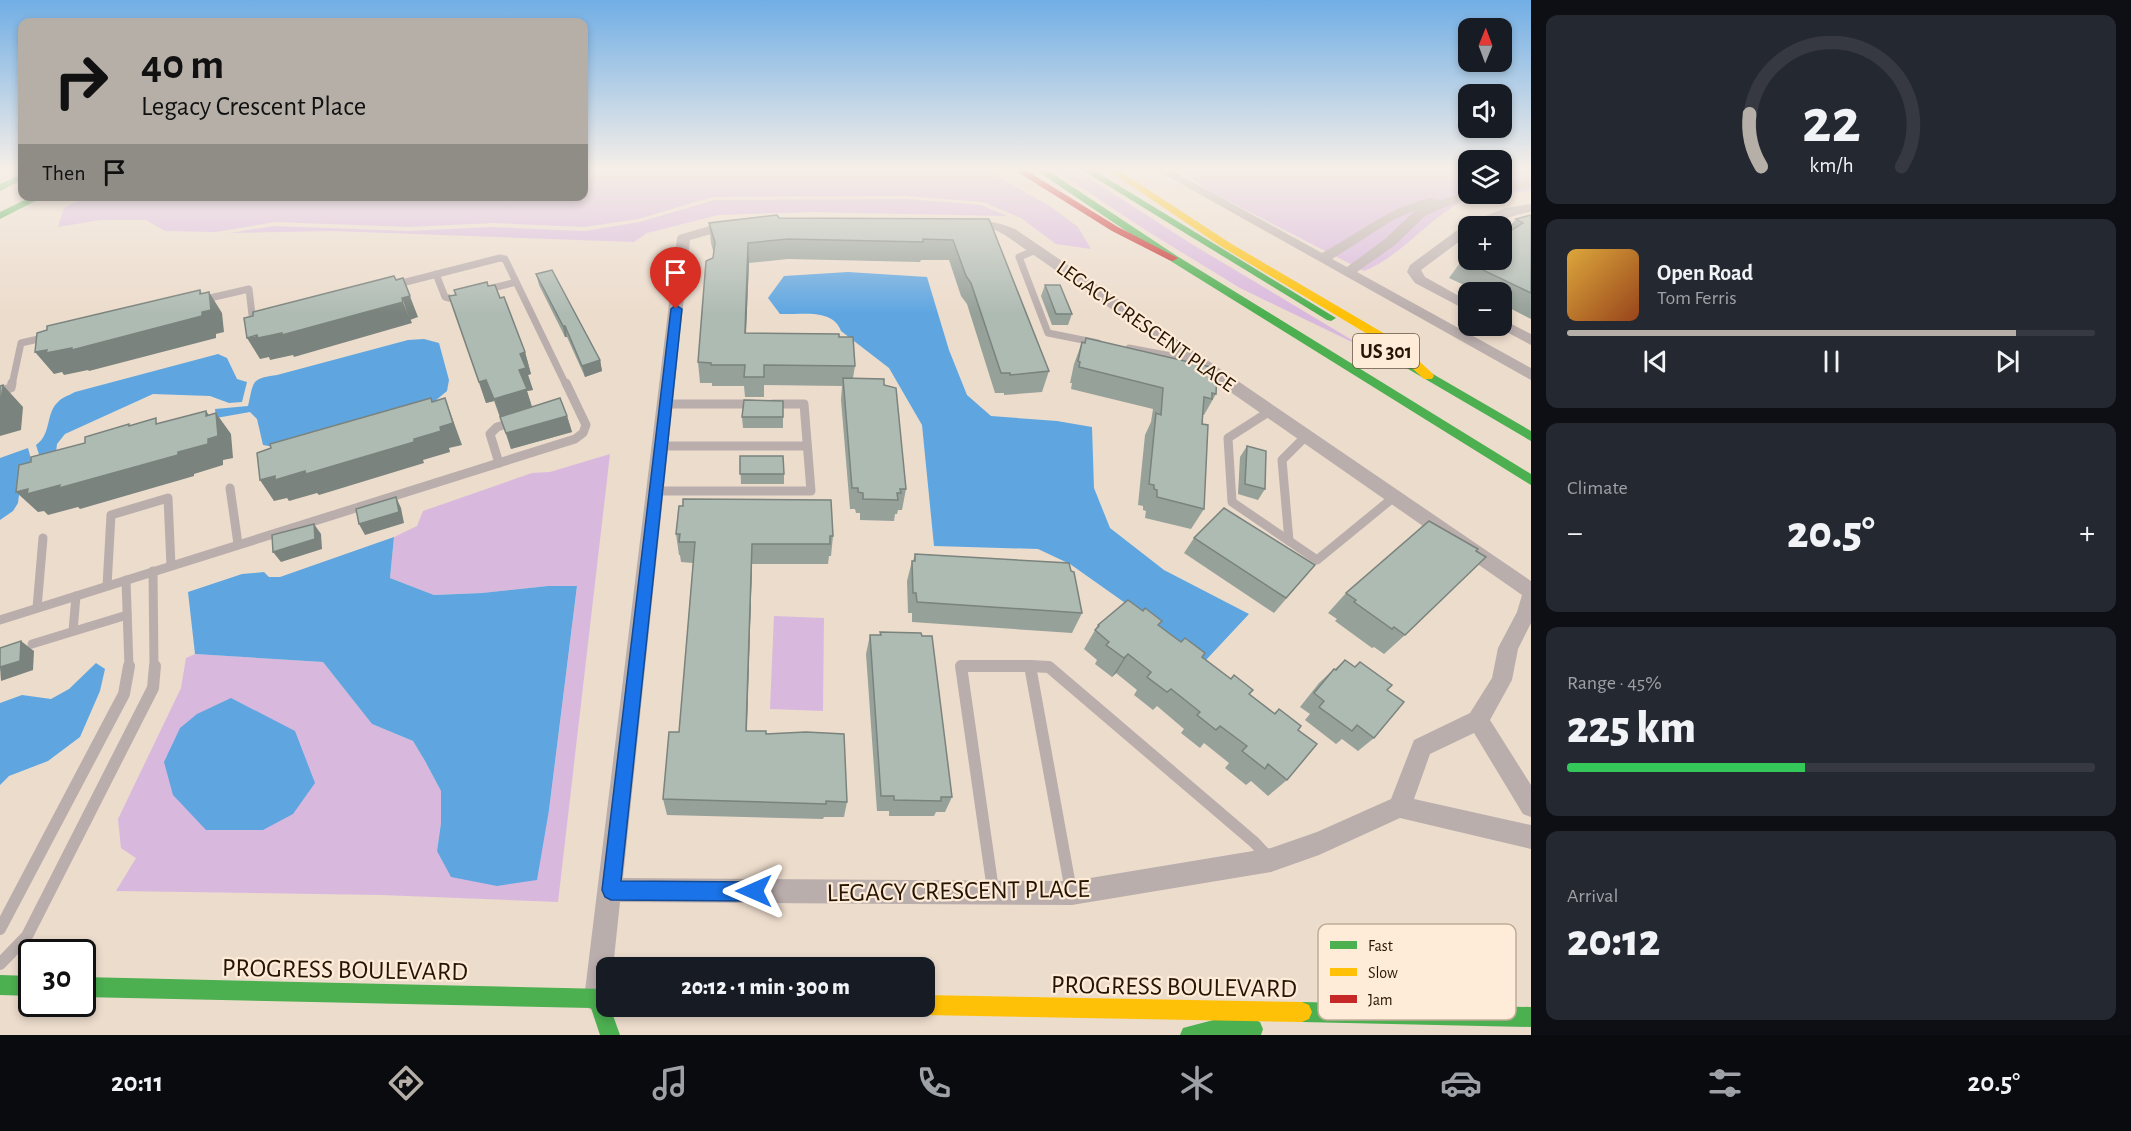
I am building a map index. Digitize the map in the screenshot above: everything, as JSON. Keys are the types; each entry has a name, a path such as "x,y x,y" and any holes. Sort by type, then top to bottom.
{"main road":[{"path":"1094,216 1173,258"},
{"name":"US 301","path":"1110,216 1173,258 1531,480"},
{"name":"US 301","path":"1164,216 1531,437"},
{"path":"1182,216 1226,245 1393,344 1428,376"},
{"path":"1237,297 1333,340"},
{"path":"1504,463 1531,486"},
{"path":"0,985 18,986"},
{"name":"PROGRESS BOULEVARD","path":"96,987 596,999"},
{"name":"PROGRESS BOULEVARD","path":"935,1005 1318,1013"},
{"path":"606,1017 610,1035"},
{"name":"PROGRESS BOULEVARD","path":"1516,1017 1531,1017"},
{"path":"1190,1035 1221,1028 1268,1029"}],"street":[{"path":"1246,216 1531,375"},
{"path":"1322,259 1391,216"},
{"path":"1347,273 1390,242 1414,216"},
{"path":"605,957 684,238 738,222 750,222"},
{"name":"LEGACY CRESCENT PLACE","path":"949,225 995,225 1010,232 1531,591"},
{"path":"1458,237 1415,268 1414,272 1420,280 1458,301"},
{"path":"1512,330 1531,340"},
{"path":"1531,597 1526,613 1508,648 1502,680 1478,720 1422,747 1400,807 1531,837"},
{"path":"1478,720 1531,806"},
{"name":"LEGACY CRESCENT PLACE","path":"611,890 1072,893 1271,860 1319,843 1400,807"}],"lane":[{"path":"1036,250 1018,257 1048,333 1106,344"},
{"path":"0,620 575,439 583,433 586,425 505,259 500,258 390,286"},
{"path":"436,274 445,297 453,299 516,282"},
{"path":"192,302 249,289 252,315 263,318 274,315"},
{"path":"0,391 11,388 21,343 56,335"},
{"path":"1117,346 1197,361"},
{"path":"564,407 575,404"},
{"path":"656,491 811,491 804,404 666,404"},
{"path":"1270,411 1228,438 1232,502 1317,560 1394,497"},
{"path":"499,463 490,434 497,427 519,420"},
{"path":"1289,541 1282,460 1306,436"},
{"path":"661,446 807,446"},
{"path":"230,488 238,544"},
{"path":"108,586 111,515 168,498 171,566"},
{"path":"38,608 43,538"},
{"path":"0,964 27,936 153,688 155,660 153,571"},
{"path":"0,929 124,694 129,672 126,580"},
{"path":"73,631 76,596"},
{"path":"32,644 127,615"},
{"path":"994,893 962,666 1049,667 1254,842 1271,860"},
{"path":"1030,666 1072,893"}],"shaded area":[{"path":"61,216 647,216 584,227 493,223 410,227 275,222 216,232 165,231 146,220 100,220 58,227"},
{"path":"659,216 713,216 647,233 634,242 333,231 230,233 274,226 408,231 491,227 585,231 640,222"},
{"path":"1017,216 1064,216 1078,227 1091,249 1056,244"},
{"path":"1125,216 1148,216 1352,342 1240,288"},
{"path":"1258,216 1439,216 1377,265 1364,271"},
{"path":"610,454 558,902 381,895 116,891 136,858 121,848 118,819 181,688 186,658 195,654 323,662 372,724 413,741 441,791 441,823 437,851 549,810 577,587 548,586 434,595 390,578 394,537 417,526 423,511 532,473 550,472"},
{"path":"774,616 824,618 823,711 770,709"}],"water":[{"path":"848,272 927,277 949,350 967,395 991,416 1057,421 1092,427 1094,488 1110,528 1164,570 1249,614 1206,660 1070,564 1038,549 934,546 922,425 889,368 841,331 831,319 815,314 780,314 768,298 784,276"},
{"path":"424,339 439,343 449,380 447,391 435,401 274,447 263,445 257,419 250,412 216,418 215,409 248,406 253,386 262,378 408,340"},
{"path":"218,354 227,358 237,379 247,382 242,402 229,403 210,396 153,394 65,434 57,444 55,460 42,464 36,445 47,430 51,412 62,399 75,392"},
{"path":"28,448 34,470 20,487 18,503 13,511 0,520 0,458"},
{"path":"394,537 390,578 434,595 548,586 577,586 549,810 537,880 497,886 451,877 437,851 441,823 441,791 425,761 413,741 372,724 323,662 195,654 188,592 242,574 264,572 269,577 280,577"},
{"path":"96,663 105,669 100,691 80,737 48,761 9,776 0,785 0,703 22,695 51,699 69,689"},
{"path":"231,698 295,731 315,783 293,814 263,830 206,830 173,795 164,762 180,728 197,714"}],"building":[{"path":"766,216 989,219 1049,371 1010,375 1010,373 1001,373 971,283 966,276 953,240 923,239 923,242 788,239 748,243 745,333 839,334 839,337 853,337 855,366 764,365 764,377 744,377 745,365 711,365 711,363 698,362 706,261 713,258 715,242 709,223"},
{"path":"1531,216 1531,293 1483,270 1512,270 1512,230 1523,223 1516,219"},
{"path":"552,270 600,360 582,366 565,326 536,274"},
{"path":"394,276 396,280 403,278 410,296 402,298 403,302 282,335 282,333 258,338 257,335 247,338 244,318 253,316 253,312"},
{"path":"487,282 488,286 495,285 500,298 504,297 525,352 520,354 526,368 519,370 527,389 494,399 486,380 479,382 449,296 456,295 454,290"},
{"path":"1045,285 1060,285 1072,314 1056,314"},
{"path":"200,290 200,294 209,292 211,310 202,312 202,316 72,350 72,348 46,353 47,350 35,352 37,333 47,330 47,326"},
{"path":"1086,338 1215,368 1214,373 1217,373 1216,394 1212,393 1212,399 1204,397 1202,424 1208,425 1204,509 1157,497 1154,485 1149,484 1156,413 1161,415 1163,388 1079,367 1082,342 1085,343"},
{"path":"843,378 884,379 884,385 896,388 906,489 900,489 901,493 897,493 898,500 863,499 863,493 858,492 858,488 852,488"},
{"path":"3,385 0,409 0,386"},
{"path":"431,398 432,402 445,398 453,423 440,427 441,431 414,439 414,442 306,474 305,471 275,480 275,476 260,480 257,453 271,448 270,444"},
{"path":"560,398 567,416 506,433 500,417"},
{"path":"744,400 783,401 783,417 742,417"},
{"path":"206,411 206,416 216,413 218,436 208,439 208,444 178,452 178,455 59,488 60,485 27,494 28,489 16,492 19,465 31,462 31,457 85,443 85,437 129,424 129,426 156,418 156,424"},
{"path":"1247,446 1266,451 1265,489 1245,484"},
{"path":"740,456 783,456 784,474 740,474"},
{"path":"396,497 399,512 359,524 356,509"},
{"path":"683,499 831,500 833,536 830,536 830,544 752,544 746,731 766,731 766,734 806,732 844,734 847,802 826,801 826,804 663,799 669,732 679,732 695,542 679,542 680,534 676,534 679,506 683,506"},
{"path":"1224,508 1315,565 1286,598 1194,538"},
{"path":"1429,521 1478,549 1476,551 1486,557 1405,635 1394,627 1392,629 1354,602 1356,600 1346,593"},
{"path":"314,524 315,539 273,552 272,535"},
{"path":"915,554 1069,563 1071,571 1074,572 1082,613 917,602 916,593 913,593 912,561 915,561"},
{"path":"1128,600 1143,611 1145,608 1162,621 1158,625 1181,642 1185,638 1205,653 1202,657 1231,679 1234,675 1253,690 1249,694 1275,714 1279,709 1301,726 1298,730 1317,744 1287,780 1268,764 1265,769 1242,751 1247,746 1220,726 1216,730 1197,715 1200,712 1171,689 1167,692 1147,677 1151,672 1128,654 1124,658 1106,645 1109,642 1095,630"},
{"path":"880,632 921,633 922,636 932,636 952,797 941,797 941,801 894,800 894,796 881,796 870,635 881,635"},
{"path":"21,641 20,661 0,667 0,648"},
{"path":"1345,660 1355,667 1360,662 1392,685 1387,690 1404,702 1374,738 1357,725 1352,731 1319,707 1324,701 1314,693 1334,669 1336,670"}],"traffic: fast":[{"path":"1110,216 1173,258 1531,480"},
{"path":"1164,216 1331,318"},
{"path":"1407,363 1531,437"},
{"path":"0,985 18,986"},
{"path":"96,987 596,999"},
{"path":"1302,1012 1318,1012"},
{"path":"604,1017 610,1035"},
{"path":"1516,1017 1531,1017"},
{"path":"1190,1035 1221,1028 1253,1029"}],"traffic: slow":[{"path":"1182,216 1226,245 1393,344 1428,376"},
{"path":"935,1005 1302,1012"}],"traffic: jam":[{"path":"1094,216 1173,258"}],"route":[{"path":"676,309 611,890 754,891"}]}
